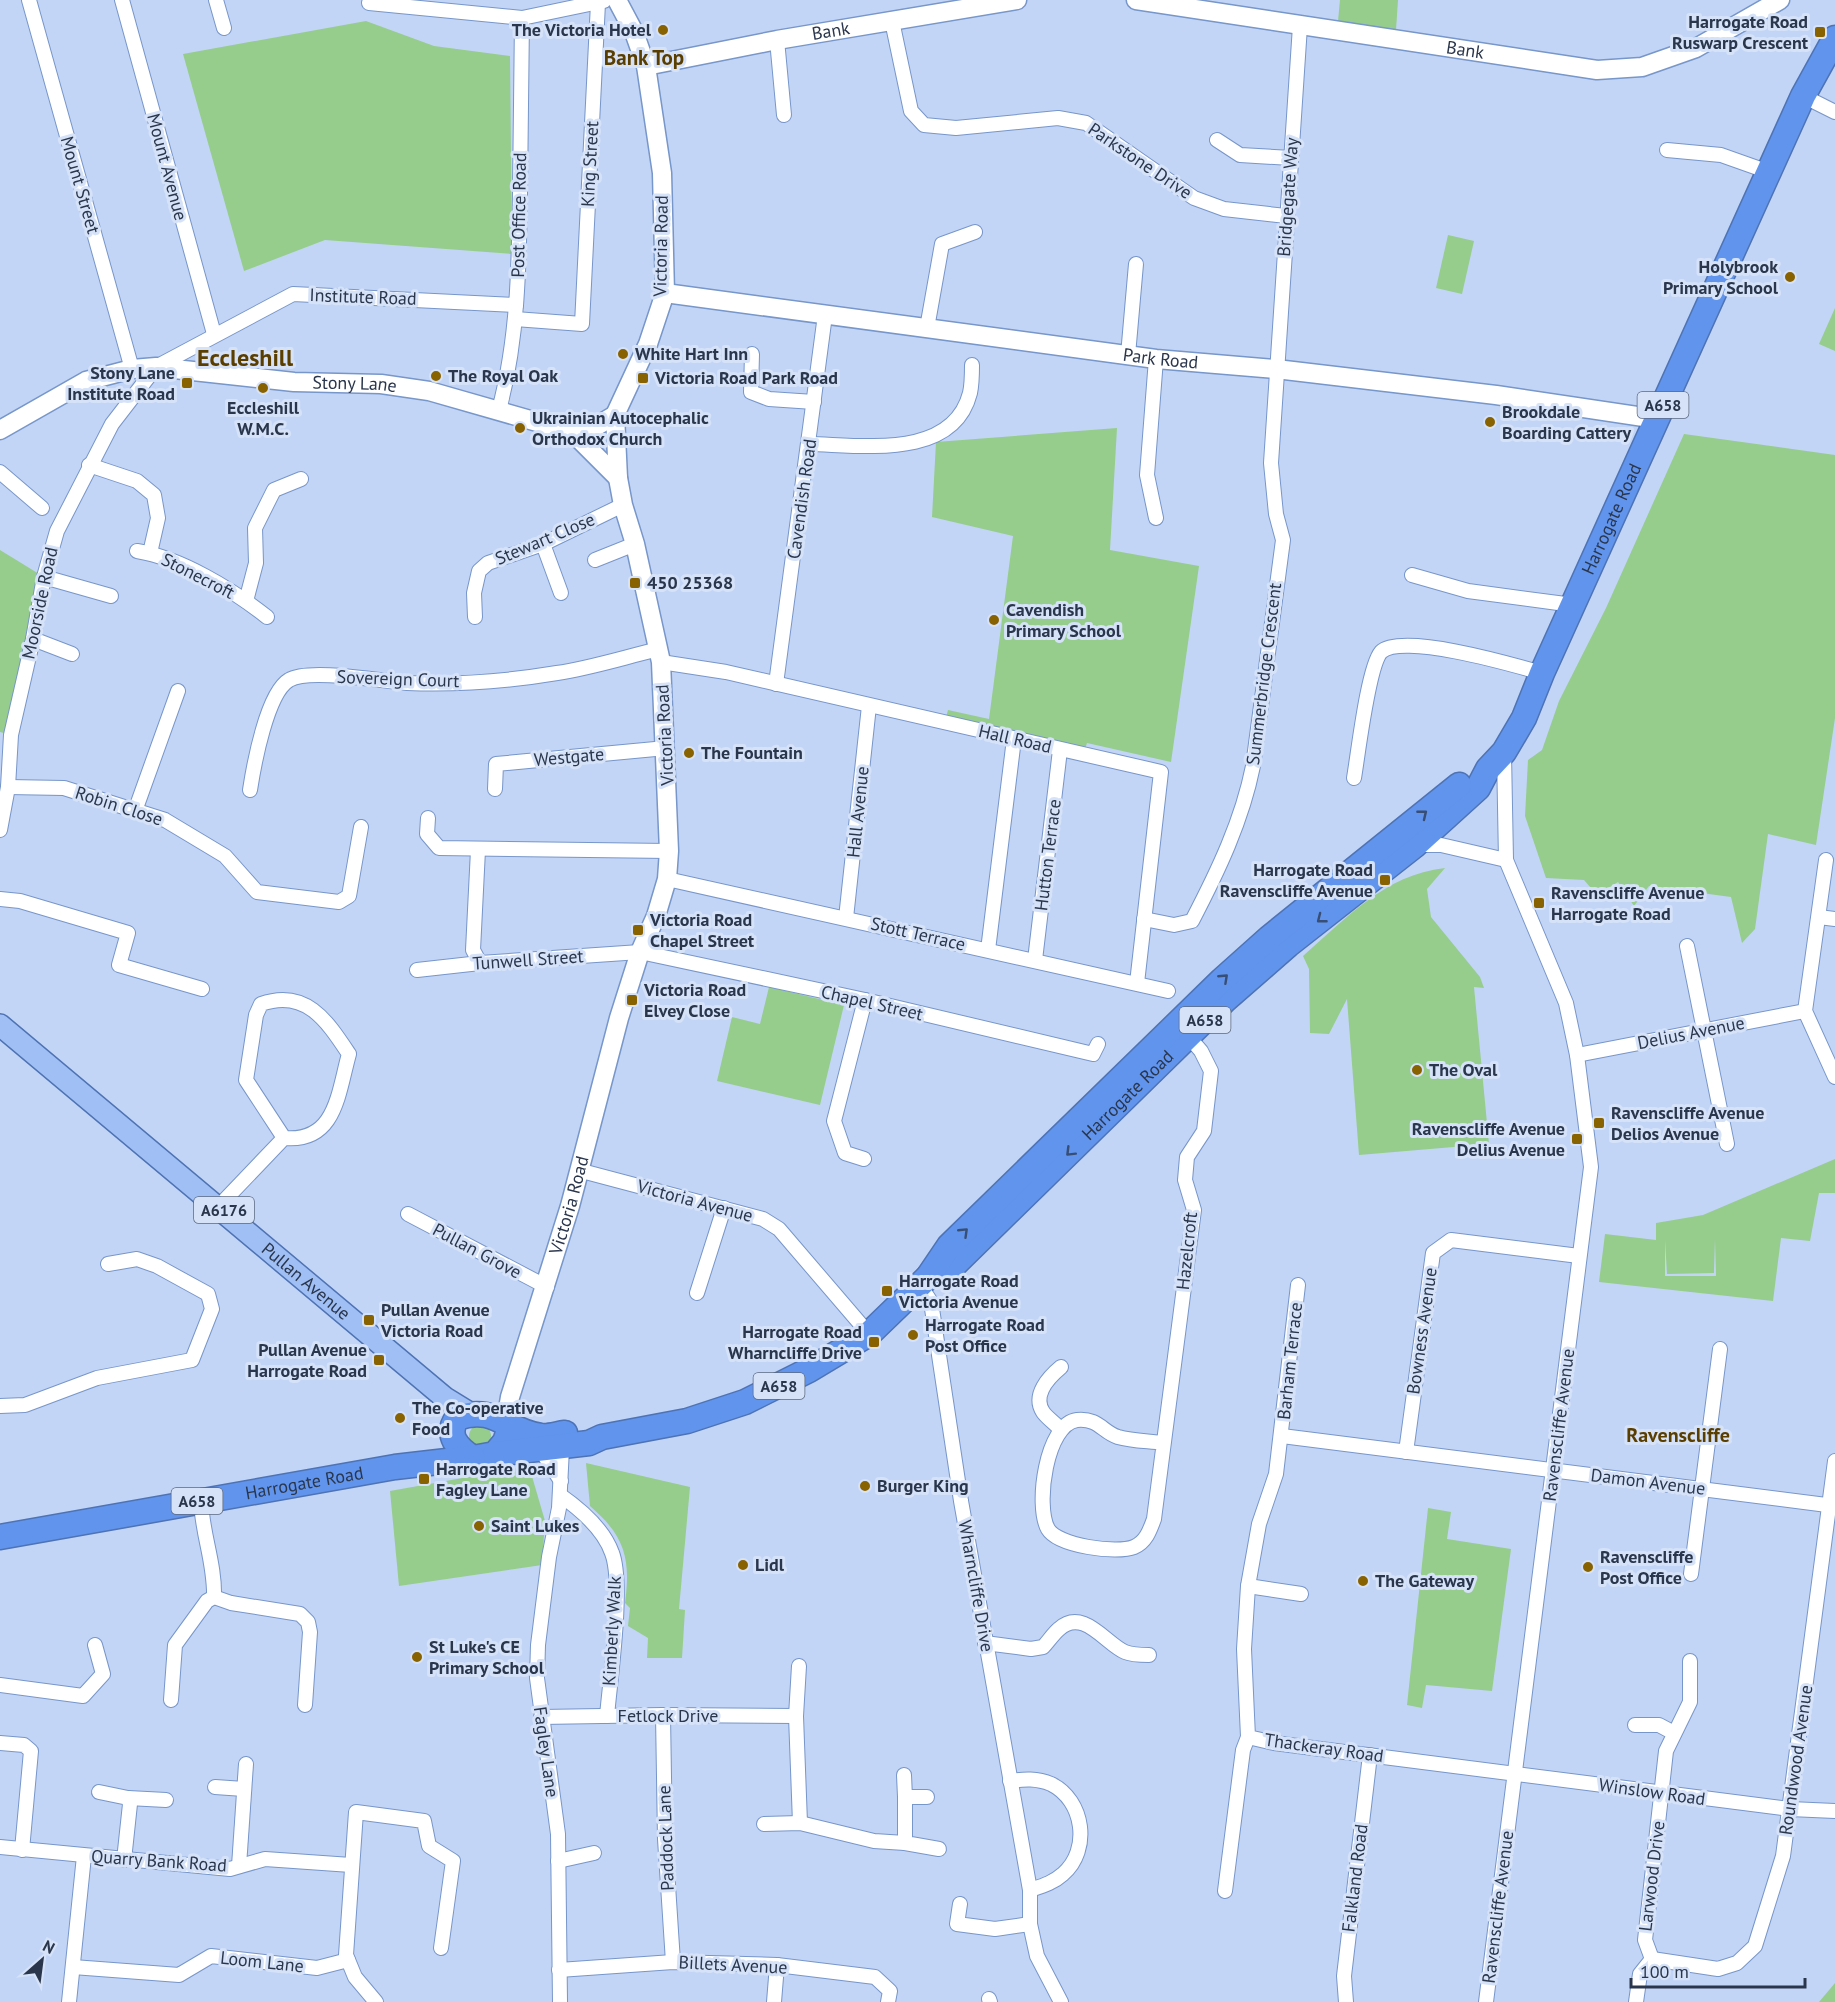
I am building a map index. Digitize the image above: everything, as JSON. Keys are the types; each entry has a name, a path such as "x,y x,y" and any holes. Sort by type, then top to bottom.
{"highway":[{"name":"Harrogate Road","path":"924,1281 950,1269 1188,1036 1288,945 1414,846 1478,788 1524,718 1542,673 1803,96 1835,38"},
{"name":"Harrogate Road","path":"484,1456 552,1443 585,1431 602,1437 687,1421 746,1402 809,1371 869,1334 924,1281 949,1246 1222,980 1386,841 1465,780 1496,761"},
{"name":"Harrogate Road","path":"475,1417 544,1436 552,1443"},
{"path":"475,1417 505,1442 484,1456 455,1444 475,1417"},
{"name":"A658","path":"395,1467 429,1453 475,1417"},
{"name":"A658","path":"395,1467 484,1456"},
{"name":"Harrogate Road","path":"0,1537 395,1467"}],"main road":[{"name":"Pullan Avenue","path":"0,1024 475,1417"}],"street":[{"name":"Mount Street","path":"29,0 132,369"},
{"name":"Mount Avenue","path":"122,0 214,334"},
{"path":"216,0 224,28"},
{"name":"Victoria Road","path":"475,1417 510,1397 547,1287 608,1056 640,952 668,879 666,748 660,656 623,505 618,477 615,415 648,344 664,293 662,173 646,66 634,32 617,0"},
{"name":"Bank","path":"646,66 777,40 1017,0"},
{"name":"Bank","path":"1136,0 1178,3 1300,26 1597,70 1642,67 1696,48 1780,0"},
{"path":"369,3 522,18 603,2"},
{"name":"King Street","path":"582,324 603,2"},
{"name":"Post Office Road","path":"499,410 506,382 516,312 522,18"},
{"name":"Parkstone Drive","path":"892,21 911,111 924,125 956,128 1058,118 1086,123 1194,198 1224,209 1286,216"},
{"name":"Bridgegate Way","path":"1276,369 1300,26"},
{"path":"777,40 784,115"},
{"path":"1803,96 1835,112"},
{"path":"1217,140 1240,155 1290,158"},
{"path":"1667,150 1721,156 1769,172"},
{"path":"927,328 942,244 975,232"},
{"path":"1128,355 1136,264"},
{"name":"Park Road","path":"664,293 1156,359 1276,369 1496,395 1657,419"},
{"name":"Institute Road","path":"156,367 292,294 516,312 582,324"},
{"name":"Cavendish Road","path":"776,684 825,315"},
{"path":"752,354 751,392 769,399 814,402"},
{"path":"1156,359 1147,475 1156,518"},
{"path":"809,444 881,446 928,440 948,429 960,414 970,393 972,365"},
{"name":"Stony Lane","path":"0,430 86,381 132,369 156,367 294,382 381,384 429,391 572,432 618,477"},
{"name":"Moorside Road","path":"0,830 8,787 5,733 33,639 44,577 57,531 112,424 156,367"},
{"name":"Summerbridge Crescent","path":"1144,919 1174,925 1192,921 1211,885 1247,799 1283,540 1276,514 1271,463 1276,369"},
{"path":"572,432 595,427 615,415"},
{"name":"Stonecroft","path":"89,465 137,482 154,495 158,518 144,552 175,562 246,601 267,617"},
{"path":"0,472 42,508"},
{"name":"Stonecroft","path":"246,601 256,563 255,528 274,490 301,479"},
{"name":"Stewart Close","path":"475,617 474,593 478,571 488,563 543,544 623,505"},
{"path":"543,544 561,593"},
{"path":"595,560 634,544"},
{"path":"1412,575 1468,591 1573,605"},
{"path":"44,577 111,596"},
{"path":"33,639 72,654"},
{"path":"1354,778 1370,686 1380,654 1391,645 1408,644 1507,663 1542,673"},
{"name":"Hall Road","path":"660,656 669,661 1014,740 1161,771 1137,983"},
{"name":"Sovereign Court","path":"250,789 257,748 278,694 284,684 297,676 313,675 408,683 471,681 557,673 660,656"},
{"path":"135,811 178,691"},
{"name":"Hall Avenue","path":"846,918 869,706"},
{"path":"988,950 1014,740"},
{"name":"Westgate","path":"495,789 496,764 666,748"},
{"name":"Hutton Terrace","path":"1035,960 1060,750"},
{"name":"Ravenscliffe Avenue","path":"1486,2002 1591,1167 1577,1055 1566,1003 1506,860 1496,761"},
{"name":"Robin Close","path":"8,787 64,788 165,820 225,856 257,892 339,902 349,896 361,827"},
{"path":"428,818 427,834 439,848 669,851"},
{"path":"1386,841 1414,846 1441,845 1506,860"},
{"path":"478,850 473,950 480,963"},
{"path":"1826,860 1805,1011 1835,1077"},
{"name":"Stott Terrace","path":"668,879 1168,991"},
{"path":"0,899 20,901 128,933 120,965 202,989"},
{"path":"1819,917 1835,919"},
{"path":"1687,946 1727,1144"},
{"name":"Tunwell Street","path":"417,970 480,963 640,952"},
{"name":"Chapel Street","path":"640,952 865,1000 1093,1054 1098,1044"},
{"path":"275,999 305,1004 316,1010 349,1054 332,1115 319,1132 300,1140 284,1138 246,1080 256,1015 261,1004 275,999"},
{"path":"864,1159 845,1153 834,1121 865,1000"},
{"name":"Delius Avenue","path":"1577,1055 1805,1011"},
{"name":"Hazelcroft","path":"1060,1429 1050,1448 1042,1507 1048,1529 1060,1540 1080,1546 1123,1549 1135,1547 1148,1535 1154,1519 1194,1210 1185,1180 1187,1157 1204,1131 1209,1101 1211,1071 1202,1051 1188,1036"},
{"path":"219,1206 284,1138"},
{"name":"Victoria Avenue","path":"578,1170 763,1219 779,1229 869,1334"},
{"path":"697,1293 724,1208"},
{"name":"Pullan Grove","path":"408,1214 547,1287"},
{"name":"Bowness Avenue","path":"1406,1452 1433,1253 1451,1240 1579,1256"},
{"path":"0,1406 25,1405 97,1378 192,1360 212,1309 208,1294 157,1266 137,1259 108,1264"},
{"name":"Wharncliffe Drive","path":"924,1281 931,1302 986,1643 1030,1890 1030,1924 1037,1956 1060,2002"},
{"name":"Barham Terrace","path":"1282,1436 1298,1285"},
{"path":"1691,1574 1720,1349"},
{"path":"1061,1366 1046,1379 1039,1401 1042,1411 1060,1429 1076,1420 1097,1422 1117,1437 1163,1443"},
{"name":"Damon Avenue","path":"1282,1436 1832,1505"},
{"name":"Thackeray Road","path":"1282,1436 1276,1474 1259,1524 1248,1586 1244,1649 1248,1737 1274,1743 1515,1773"},
{"name":"Fagley Lane","path":"552,1443 560,1488 538,1645 541,1717 558,1834 560,2002"},
{"name":"Kimberly Walk","path":"552,1443 560,1488 587,1518 612,1553 616,1571 607,1716"},
{"name":"Roundwood Avenue","path":"1652,1959 1718,1969 1737,1963 1755,1946 1783,1856 1832,1505 1835,1461"},
{"path":"201,1501 201,1518 214,1572 214,1597"},
{"path":"1248,1586 1301,1594"},
{"path":"171,1700 175,1645 207,1601 214,1597"},
{"path":"214,1597 231,1604 300,1614 308,1622 310,1632 305,1705"},
{"path":"986,1643 1031,1649 1043,1647 1059,1628 1083,1623 1096,1629 1116,1648 1128,1654 1149,1655"},
{"path":"0,1685 83,1696 103,1674 95,1645"},
{"name":"Larwood Drive","path":"1652,1959 1645,1940 1666,1751 1690,1702 1690,1661"},
{"path":"799,1666 796,1716 800,1823"},
{"name":"Paddock Lane","path":"663,1715 665,1839 673,1962"},
{"name":"Fetlock Drive","path":"541,1717 796,1716"},
{"path":"1635,1725 1651,1723 1674,1733"},
{"path":"1225,1891 1243,1750 1248,1737"},
{"path":"0,1743 24,1745 31,1751 22,1850"},
{"name":"Falkland Road","path":"1346,2002 1344,1976 1370,1755"},
{"path":"239,1866 246,1764"},
{"name":"Winslow Road","path":"1515,1773 1790,1809 1835,1811"},
{"path":"904,1775 905,1843"},
{"path":"1010,1781 1026,1778 1051,1784 1070,1800 1081,1828 1075,1859 1064,1874 1050,1884 1030,1890"},
{"path":"215,1787 244,1789"},
{"path":"99,1792 128,1798 166,1800"},
{"path":"905,1797 927,1797"},
{"path":"124,1860 130,1804 128,1798"},
{"path":"376,2002 355,1977 348,1960 345,1935 356,1812 424,1821 429,1846 453,1861 441,1948"},
{"path":"764,1824 800,1823 874,1841 905,1843 939,1849"},
{"name":"Quarry Bank Road","path":"0,1847 230,1869 265,1859 351,1865"},
{"path":"558,1861 594,1853"},
{"path":"69,2002 84,1856"},
{"path":"960,1904 957,1924 995,1929 1030,1924"},
{"name":"Loom Lane","path":"73,1967 179,1975 211,1956 317,1968 348,1960"},
{"path":"1636,2002 1640,1974 1652,1959"},
{"name":"Billets Avenue","path":"559,1970 673,1962 777,1965 875,1977 890,1991 888,2002"},
{"path":"774,2002 777,1965"}],"green space":[{"path":"1340,0 1398,0 1396,30 1338,21"},
{"path":"366,21 434,46 510,56 512,254 325,240 244,271 183,54"},
{"path":"1448,235 1474,241 1462,294 1436,288"},
{"path":"1835,308 1835,351 1819,344"},
{"path":"1117,428 1110,550 1199,566 1171,762 1087,743 1085,749 946,717 948,710 989,719 1013,536 932,517 936,442"},
{"path":"1684,434 1835,455 1835,718 1816,845 1768,834 1755,929 1742,943 1731,897 1649,886 1634,906 1618,882 1597,895 1584,880 1546,878 1525,816 1528,760 1542,750 1559,701 1606,608"},
{"path":"0,550 44,577 11,735 0,732"},
{"name":"The Oval","path":"1445,868 1427,889 1431,917 1480,977 1484,988 1474,987 1489,1144 1359,1155 1347,999 1329,1034 1310,1033 1309,969 1303,956 1351,913 1385,889 1423,872"},
{"path":"769,987 844,1005 820,1105 717,1081 732,1017 760,1024"},
{"path":"1835,1159 1835,1193 1819,1193 1810,1241 1781,1238 1773,1301 1599,1282 1605,1234 1656,1240 1656,1223 1703,1215","holes":["1715,1239 1716,1276 1665,1276 1665,1240 1667,1274 1714,1273"]},
{"path":"480,1425 488,1428 491,1436 488,1444 480,1447 472,1444 469,1436 472,1428"},
{"path":"586,1463 690,1487 679,1609 685,1610 682,1658 647,1658 648,1638 628,1626 630,1608 625,1603 627,1574 623,1549 611,1528 590,1506"},
{"path":"529,1466 545,1521 542,1565 399,1586 390,1491"},
{"path":"1428,1508 1451,1512 1447,1539 1511,1549 1492,1691 1426,1685 1422,1708 1407,1705"},
{"path":"1835,1983 1835,2002 1819,2002"}],"place":[{"name":"The Victoria Hotel","path":"663,30"},
{"name":"Harrogate Road Ruswarp Crescent","path":"1820,32"},
{"name":"Holybrook Primary School","path":"1790,277"},
{"name":"White Hart Inn","path":"623,354"},
{"name":"The Royal Oak","path":"436,376"},
{"name":"Victoria Road Park Road","path":"643,378"},
{"name":"Stony Lane Institute Road","path":"187,383"},
{"name":"Eccleshill W.M.C.","path":"263,388"},
{"name":"Brookdale Boarding Cattery","path":"1490,422"},
{"name":"Ukrainian Autocephalic Orthodox Church","path":"520,428"},
{"name":"450 25368","path":"635,583"},
{"name":"Cavendish Primary School","path":"994,620"},
{"name":"The Fountain","path":"689,753"},
{"name":"Harrogate Road Ravenscliffe Avenue","path":"1385,880"},
{"name":"Ravenscliffe Avenue Harrogate Road","path":"1539,903"},
{"name":"Victoria Road Chapel Street","path":"638,930"},
{"name":"Victoria Road Elvey Close","path":"632,1000"},
{"name":"The Oval","path":"1417,1070"},
{"name":"Ravenscliffe Avenue Delios Avenue","path":"1599,1123"},
{"name":"Ravenscliffe Avenue Delius Avenue","path":"1577,1139"},
{"name":"Harrogate Road Victoria Avenue","path":"887,1291"},
{"name":"Pullan Avenue Victoria Road","path":"369,1320"},
{"name":"Harrogate Road Post Office","path":"913,1335"},
{"name":"Harrogate Road Wharncliffe Drive","path":"874,1342"},
{"name":"Pullan Avenue Harrogate Road","path":"379,1360"},
{"name":"The Co-operative Food","path":"400,1418"},
{"name":"Harrogate Road Fagley Lane","path":"424,1479"},
{"name":"Burger King","path":"865,1486"},
{"name":"Saint Lukes","path":"479,1526"},
{"name":"Lidl","path":"743,1565"},
{"name":"Ravenscliffe Post Office","path":"1588,1567"},
{"name":"The Gateway","path":"1363,1581"},
{"name":"St Luke's CE Primary School","path":"417,1657"}],"district":[{"name":"Bank Top","path":"644,58"},
{"name":"Eccleshill","path":"245,358"},
{"name":"Ravenscliffe","path":"1678,1435"}]}
